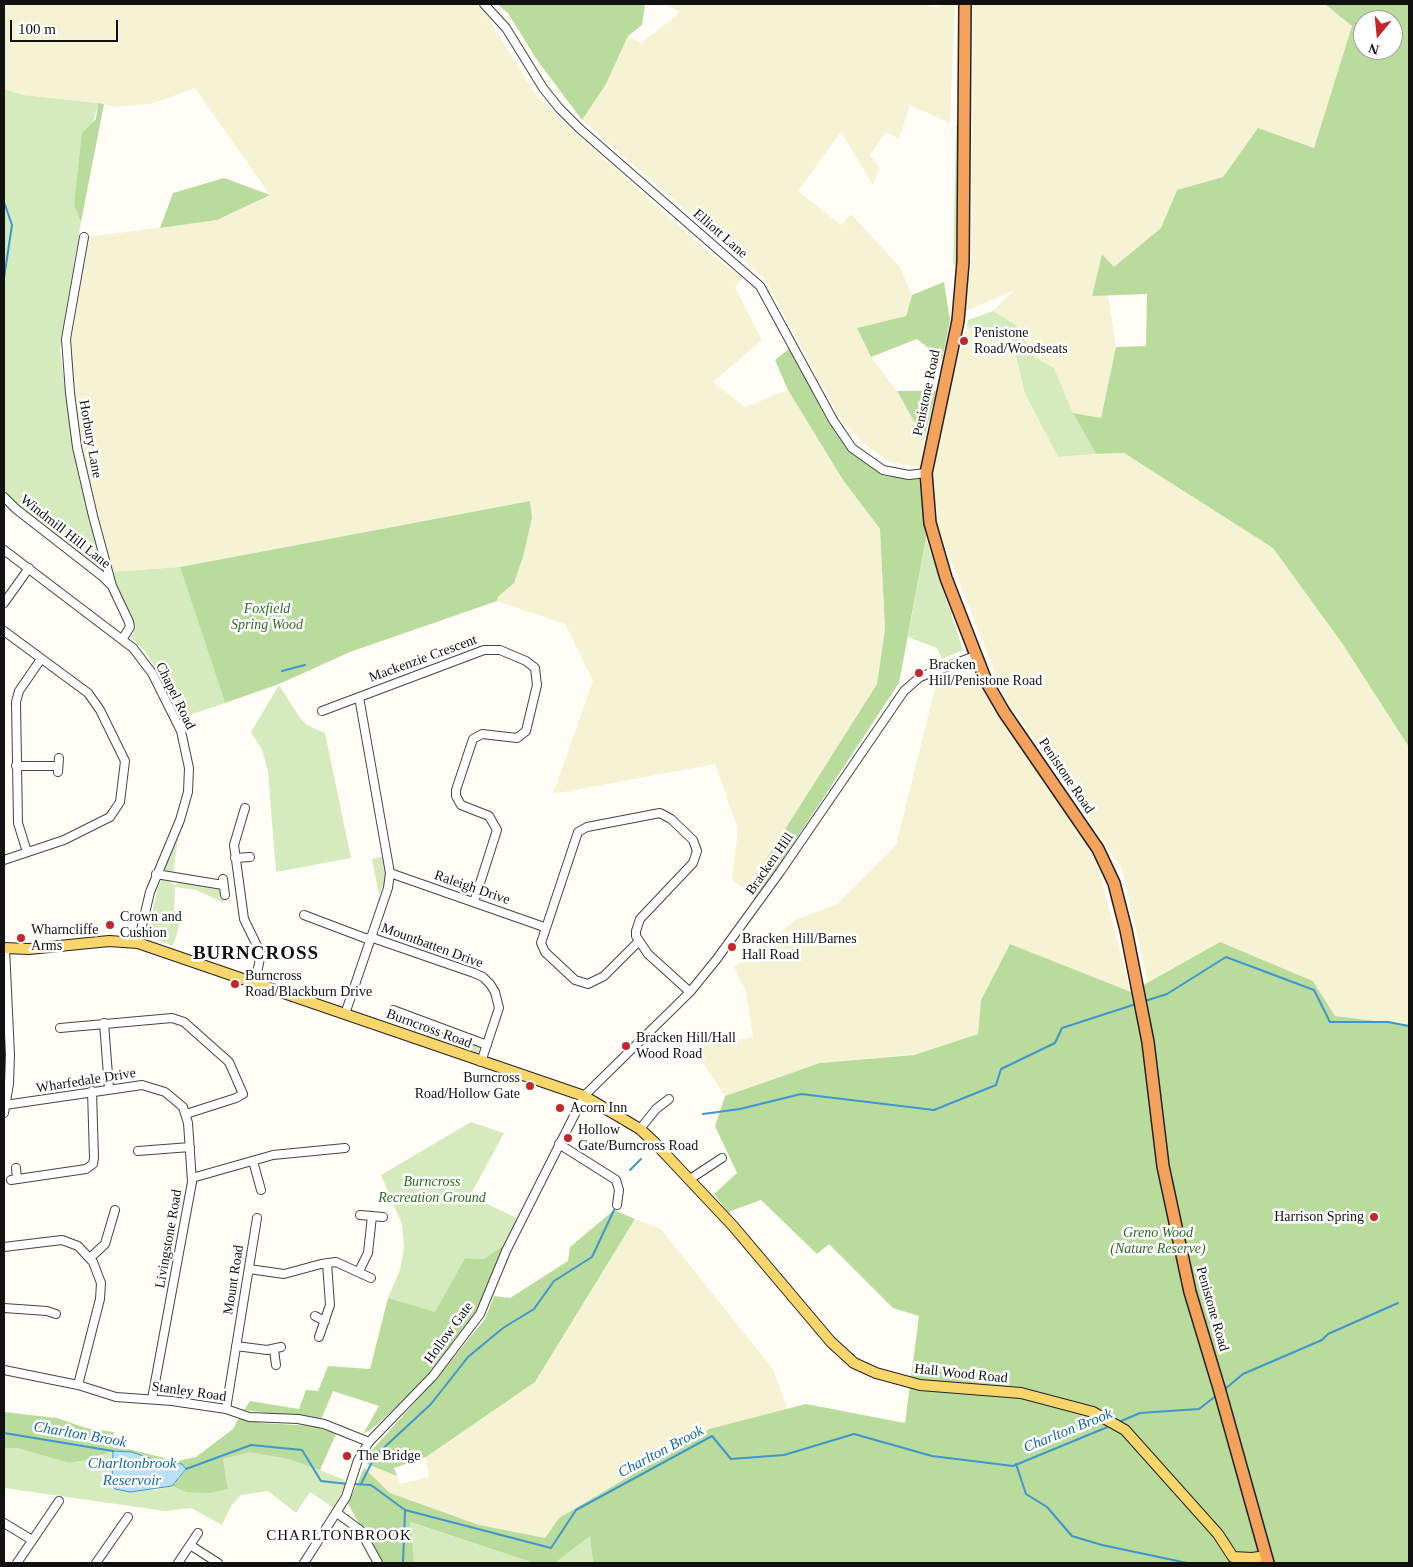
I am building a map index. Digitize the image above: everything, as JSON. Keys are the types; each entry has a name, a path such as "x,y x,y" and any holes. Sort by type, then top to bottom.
{"highway":[{"name":"Penistone Road","path":"964,4 965,167 960,310 926,473 930,523 946,578 975,656 1004,712 1098,850 1114,883 1126,930 1145,1029 1163,1166 1190,1292 1222,1397 1267,1560"}],"main road":[{"name":"Burncross Road","path":"4,948 29,949 109,941 138,943 584,1096"},
{"name":"Hall Wood Road","path":"584,1096 640,1129 690,1179 831,1342 854,1362 876,1373 920,1385 1021,1394 1094,1412 1125,1430 1218,1534 1235,1560 1252,1558 1267,1560"}],"street":[{"name":"Elliott Lane","path":"484,4 506,28 543,88 565,114 718,252 760,286 833,420 852,448 883,470 909,475 926,473"},
{"name":"Horbury Lane","path":"84,237 66,351 77,448 112,586 130,622 130,627 123,638"},
{"name":"Windmill Hill Lane","path":"4,497 22,514 102,576 112,586"},
{"name":"Chapel Road","path":"4,550 123,638 144,660 181,732 189,768 188,792 180,820 156,874 142,920 138,943"},
{"path":"4,603 29,568"},
{"path":"4,631 95,702 123,754 125,766 120,802 110,817 64,840 4,860"},
{"name":"Mackenzie Crescent","path":"322,712 359,696 484,650 500,650 526,660 535,668 537,685 526,731 517,738 482,734 473,739 456,790 456,796 461,805 490,816 498,830 474,902"},
{"name":"Bracken Hill","path":"584,1096 690,992 719,956 780,872 904,692 920,678 975,656"},
{"path":"27,852 18,823 16,766 17,697 41,659"},
{"name":"Mackenzie Crescent","path":"359,696 390,873"},
{"path":"16,766 58,765"},
{"path":"245,808 235,838 235,858 244,920 261,954 255,982"},
{"path":"638,942 604,976 593,982 582,983 575,980 545,952 541,943 544,928 578,832 587,826 660,813 671,819 693,840 697,851 692,863 640,919 636,931 638,942 690,992"},
{"path":"235,858 250,857"},
{"path":"345,1014 388,888 390,873"},
{"name":"Raleigh Drive","path":"390,873 544,928"},
{"path":"156,874 223,882 225,895"},
{"name":"Mountbatten Drive","path":"304,914 370,939 484,977 495,992 499,1008 481,1062"},
{"path":"4,948 7,1028 5,1109"},
{"path":"393,1010 486,1045"},
{"path":"60,1028 104,1023 178,1019 184,1022 229,1062 243,1090 241,1096 186,1114 192,1178"},
{"path":"104,1023 109,1088"},
{"name":"Wharfedale Drive","path":"5,1109 92,1091 142,1084 158,1088 178,1101 186,1114"},
{"path":"16,1168 14,1179 86,1168 92,1164 94,1158 92,1091"},
{"name":"Hollow Gate","path":"304,1563 348,1493 353,1473 369,1442 433,1376 477,1319 506,1251 584,1096"},
{"path":"640,1129 656,1109 669,1099"},
{"path":"559,1144 616,1180 619,1190 617,1205"},
{"path":"138,1151 152,1154 190,1147"},
{"name":"Livingstone Road","path":"152,1399 188,1210 192,1178 287,1153 345,1148"},
{"path":"690,1179 722,1158"},
{"path":"253,1161 261,1190"},
{"path":"90,1258 105,1244 115,1210"},
{"path":"360,1215 383,1217"},
{"path":"359,1271 368,1253 372,1216"},
{"name":"Mount Road","path":"226,1409 257,1218"},
{"path":"4,1247 62,1240 78,1246 90,1258 100,1276 101,1290 89,1348 78,1385"},
{"path":"319,1337 330,1305 327,1263"},
{"path":"249,1269 284,1274 327,1263 342,1264 372,1278"},
{"path":"4,1308 49,1307 56,1314"},
{"path":"314,1316 325,1321"},
{"path":"236,1346 278,1348 276,1365"},
{"name":"Stanley Road","path":"4,1370 78,1385 116,1397 152,1399 226,1409 249,1417 298,1419 324,1424 369,1442"},
{"path":"17,1563 56,1505 47,1503"},
{"path":"337,1513 360,1530 378,1563"},
{"path":"96,1563 123,1519"},
{"path":"4,1523 32,1540"},
{"path":"178,1563 198,1533"},
{"path":"190,1545 218,1563"}],"shaded area":[{"path":"4,4 476,4 482,8 533,91 572,130 709,253 743,278 735,287 762,340 713,382 745,407 788,390 843,480 880,529 885,629 877,684 746,891 732,879 738,829 715,764 553,794 593,681 565,624 497,601 498,597 514,583 523,557 532,518 530,501 180,567 110,572 76,430 68,355 88,237 217,220 270,195 195,88 151,104 116,107 98,103 23,95 4,89"},
{"path":"665,4 925,4 933,7 955,4 950,123 910,105 899,139 886,132 870,155 879,167 873,185 841,132 798,191 841,225 851,214 900,267 912,295 906,316 857,328 871,357 897,391 924,439 920,467 889,462 862,442 841,421 764,278 582,120 606,84 628,36 641,43 676,16 679,11"},
{"path":"973,4 1328,4 1352,26 1314,148 1258,128 1223,177 1177,190 1161,228 1114,267 1102,254 1092,295 1108,295 1116,347 1101,418 1073,413 1054,368 1035,357 1016,325 993,311 1014,290 964,312 971,266"},
{"path":"967,327 1011,335 1025,394 1058,457 1124,453 1273,548 1345,646 1409,747 1409,1025 1335,1016 1313,981 1220,942 1148,982 1122,869 1004,696 938,528 933,490 933,466 955,367"},
{"path":"952,674 976,681 1096,860 1131,992 1010,944 981,1000 978,1034 918,1054 820,1063 725,1096 693,1048 753,1037 746,992 734,967 796,920 837,904 896,845 937,680"},
{"path":"635,1219 661,1229 773,1369 788,1410 709,1429 559,1518 545,1538 481,1526 390,1493 364,1468 367,1464 397,1476 400,1484 429,1477 426,1457 535,1382"}],"green space":[{"path":"497,4 645,4 642,25 628,36 606,84 582,120 537,60 508,13"},
{"path":"1325,4 1409,4 1409,747 1342,643 1273,548 1124,453 1096,454 1073,413 1101,418 1116,347 1146,346 1147,294 1092,296 1102,254 1114,267 1161,228 1177,190 1223,177 1258,128 1314,148 1352,26"},
{"path":"4,89 23,95 98,103 74,204 81,222 60,349 72,443 103,572 10,500 4,492"},
{"path":"98,103 104,104 81,222 74,205 82,133 96,119"},
{"path":"956,125 959,125 956,267 953,263"},
{"path":"224,178 270,195 217,220 160,228 173,193"},
{"path":"944,282 950,321 942,359 917,339 871,357 857,328 906,316 912,295"},
{"path":"993,311 1016,325 1035,357 1054,368 1073,413 1096,454 1058,457 1025,394 1011,335 967,327 968,320"},
{"path":"790,348 827,420 851,451 884,476 919,479 926,538 899,683 756,900 746,891 877,684 885,629 880,529 843,480 788,390 775,360"},
{"path":"897,391 936,391 924,439"},
{"name":"Foxfield Spring Wood","path":"530,501 532,518 523,557 514,583 498,597 497,601 350,652 279,684 225,703 180,567"},
{"path":"926,538 963,650 942,659 937,648 908,637"},
{"path":"180,567 225,703 183,717 146,652 131,638 136,627 110,572"},
{"path":"279,685 300,718 307,725 325,733 351,858 276,872 268,771 262,750 251,732"},
{"path":"178,839 173,873 165,871 164,866"},
{"path":"384,856 386,879 379,895 372,859"},
{"path":"163,877 171,880 172,884 175,885 181,882 217,887 221,889 224,903 196,890 175,887 174,911 183,913 173,946 151,937 148,931 158,887"},
{"name":"Greno Wood (Nature Reserve)","path":"1220,942 1313,981 1335,1016 1409,1025 1409,1563 593,1563 590,1536 555,1563 534,1563 410,1522 414,1563 382,1563 348,1504 364,1468 390,1493 479,1525 545,1538 559,1518 709,1429 806,1404 905,1423 919,1316 893,1308 829,1244 817,1254 761,1200 728,1212 714,1194 737,1173 715,1126 725,1096 820,1063 914,1055 978,1034 981,1000 1010,944 1131,992"},
{"path":"385,1012 479,1046 480,1054 383,1019"},
{"name":"Burncross Recreation Ground","path":"471,1122 504,1133 470,1196 517,1218 504,1245 484,1259 465,1258 435,1313 388,1298 400,1270 404,1248 402,1224 381,1175"},
{"path":"614,1210 635,1219 535,1382 426,1457 394,1468 397,1476 367,1464 372,1450 435,1380 485,1319 494,1296 510,1298 568,1261 570,1247"},
{"path":"504,1245 479,1312 430,1375 377,1425 363,1434 379,1406 333,1391 321,1420 244,1410 250,1401 299,1409 306,1390 318,1391 328,1366 370,1369 388,1298 435,1312 465,1258 484,1259"},
{"path":"4,1412 57,1418 86,1428 114,1432 112,1445 177,1461 196,1457 233,1429 239,1418 263,1423 314,1426 336,1434 320,1470 288,1459 250,1452 223,1459 228,1489 209,1493 186,1492 172,1486 186,1470 182,1464 160,1462 132,1452 113,1451 87,1460 69,1463 17,1448 4,1448"},
{"path":"4,1448 17,1448 69,1463 87,1460 113,1451 112,1484 155,1490 172,1486 186,1492 228,1489 223,1459 250,1451 288,1459 345,1480 344,1488 334,1508 310,1492 296,1513 268,1491 241,1495 231,1506 222,1525 191,1508 165,1511 4,1488"},
{"path":"409,1522 534,1563 414,1563"},
{"path":"590,1536 593,1563 555,1563"}],"water":[{"name":"Charltonbrook Reservoir","path":"113,1451 132,1452 160,1462 182,1464 186,1469 172,1486 130,1492 115,1489 112,1484"}],"waterway":[{"path":"4,202 12,225 4,278"},
{"path":"282,671 305,665"},
{"path":"1145,1001 1167,994 1226,957 1314,990 1330,1022 1388,1022 1409,1026"},
{"path":"703,1114 740,1109 801,1094 934,1110 996,1085 1001,1069 1055,1043 1062,1028 1136,1004"},
{"path":"630,1170 641,1159"},
{"path":"361,1484 375,1456 431,1404 468,1357 503,1328 534,1309 554,1281 592,1257 614,1210"},
{"name":"Charlton Brook","path":"1225,1389 1243,1374 1322,1340 1328,1334 1398,1303"},
{"name":"Charlton Brook","path":"1119,1422 1140,1413 1199,1409 1217,1395"},
{"name":"Charlton Brook","path":"353,1484 371,1485 405,1510 551,1548 576,1510 712,1436 731,1459 784,1455 854,1434 932,1456 1013,1466 1110,1426"},
{"name":"Charlton Brook","path":"4,1433 113,1451"},
{"name":"Charlton Brook","path":"186,1469 251,1445 302,1450 321,1481 348,1484"},
{"path":"1016,1464 1026,1494 1047,1507 1072,1536 1102,1545 1187,1563"},
{"path":"403,1563 405,1511"}],"place":[{"name":"Penistone Road/Woodseats","path":"964,341"},
{"name":"Bracken Hill/Penistone Road","path":"919,673"},
{"name":"Crown and Cushion","path":"110,925"},
{"name":"Wharncliffe Arms","path":"21,938"},
{"name":"Bracken Hill/Barnes Hall Road","path":"732,947"},
{"name":"Burncross Road/Blackburn Drive","path":"235,984"},
{"name":"Bracken Hill/Hall Wood Road","path":"626,1046"},
{"name":"Burncross Road/Hollow Gate","path":"530,1086"},
{"name":"Acorn Inn","path":"560,1108"},
{"name":"Hollow Gate/Burncross Road","path":"568,1138"},
{"name":"Harrison Spring","path":"1374,1217"},
{"name":"The Bridge","path":"347,1456"}],"district":[{"name":"BURNCROSS","path":"256,954"},
{"name":"CHARLTONBROOK","path":"339,1536"}]}
